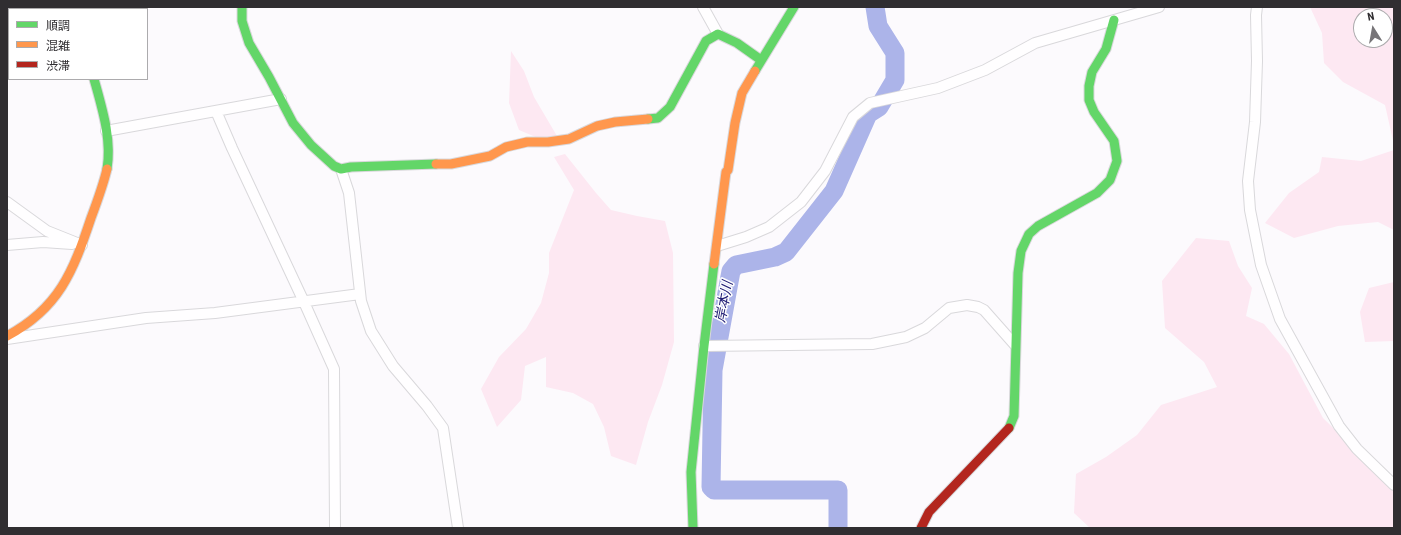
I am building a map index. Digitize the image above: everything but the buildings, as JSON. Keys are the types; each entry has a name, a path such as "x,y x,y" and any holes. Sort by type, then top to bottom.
{"street":[{"path":"242,7 242,21 249,43 294,123 311,145 334,166 341,169 350,167 387,165 451,164 490,156 506,147 527,142 548,142 569,139 597,126 615,122 658,118 670,107 706,41 718,34"},
{"path":"703,7 718,34 737,43 761,60"},
{"path":"693,528 691,472 704,346 726,172 728,170 735,123 742,93 794,7"},
{"path":"717,246 746,237 769,227 801,202 824,171 853,117 870,103 938,88 985,70 1035,43 1160,7"},
{"path":"1257,7 1255,122 1248,181 1250,210 1261,265 1280,319 1339,426 1357,449 1394,485"},
{"path":"921,528 930,512 1008,429 1014,416 1018,273 1021,251 1029,234 1038,226 1097,193 1110,180 1117,161 1114,141 1094,112 1090,100 1089,86 1092,72 1106,49 1114,20"},
{"path":"7,337 19,330 59,293 72,271 100,194 108,160 106,131 94,80"},
{"path":"106,131 281,99"},
{"path":"216,110 334,369 336,528"},
{"path":"341,169 350,193 360,294 371,331 393,366 427,406 443,428 458,528"},
{"path":"7,202 47,230 82,245"},
{"path":"7,245 43,242 82,245"},
{"path":"7,337 146,318 216,313 360,294"},
{"path":"704,346 872,344 906,337 925,328 949,308 967,305 984,310 1015,345"}],"shaded area":[{"path":"1310,7 1394,7 1394,145 1385,105 1343,82 1324,63 1322,33"},
{"path":"511,51 524,71 534,97 557,136 538,138 519,130 509,103"},
{"path":"1394,150 1394,230 1378,222 1338,226 1294,238 1265,223 1289,193 1319,172 1322,157 1361,161"},
{"path":"565,154 611,210 665,221 673,253 674,342 662,385 648,422 636,465 611,456 604,427 593,404 573,393 546,387 546,357 525,366 521,400 497,427 481,389 499,357 526,329 541,303 549,273 549,253 574,190 554,157"},
{"path":"1196,238 1229,241 1238,266 1252,288 1246,316 1264,324 1289,354 1323,418 1364,458 1394,481 1394,528 1090,528 1074,513 1076,474 1106,457 1137,435 1161,405 1217,387 1204,362 1165,328 1162,281"},
{"path":"1394,282 1394,341 1365,342 1360,312 1369,288"}],"waterway":[{"name":"岸本川","path":"838,528 838,490 714,490 711,487 713,370 731,271 736,265 775,257 786,252 834,191 868,114 879,107 895,80 895,53 878,26 875,7"}],"traffic: fast":[{"path":"242,7 242,21 249,43 293,123 311,145 334,166 341,169 351,167 436,164"},
{"path":"755,71 794,7"},
{"path":"1009,428 1014,416 1018,273 1021,251 1029,234 1038,226 1097,193 1110,180 1117,161 1114,141 1094,112 1089,100 1089,86 1092,72 1106,49 1114,20"},
{"path":"648,119 658,118 670,107 706,41 718,34 737,43 761,60"},
{"path":"94,80 103,112 107,135 107,169"},
{"path":"693,528 691,472 714,264"}],"traffic: slow":[{"path":"714,264 726,172 728,170 735,123 742,93 755,71"},
{"path":"436,164 451,164 490,156 506,147 527,142 548,142 569,139 597,126 615,122 648,119"},
{"path":"7,336 25,325 40,313 52,301 62,287 78,255 100,194 107,169"}],"traffic: jam":[{"path":"921,528 929,512 1009,428"}]}
